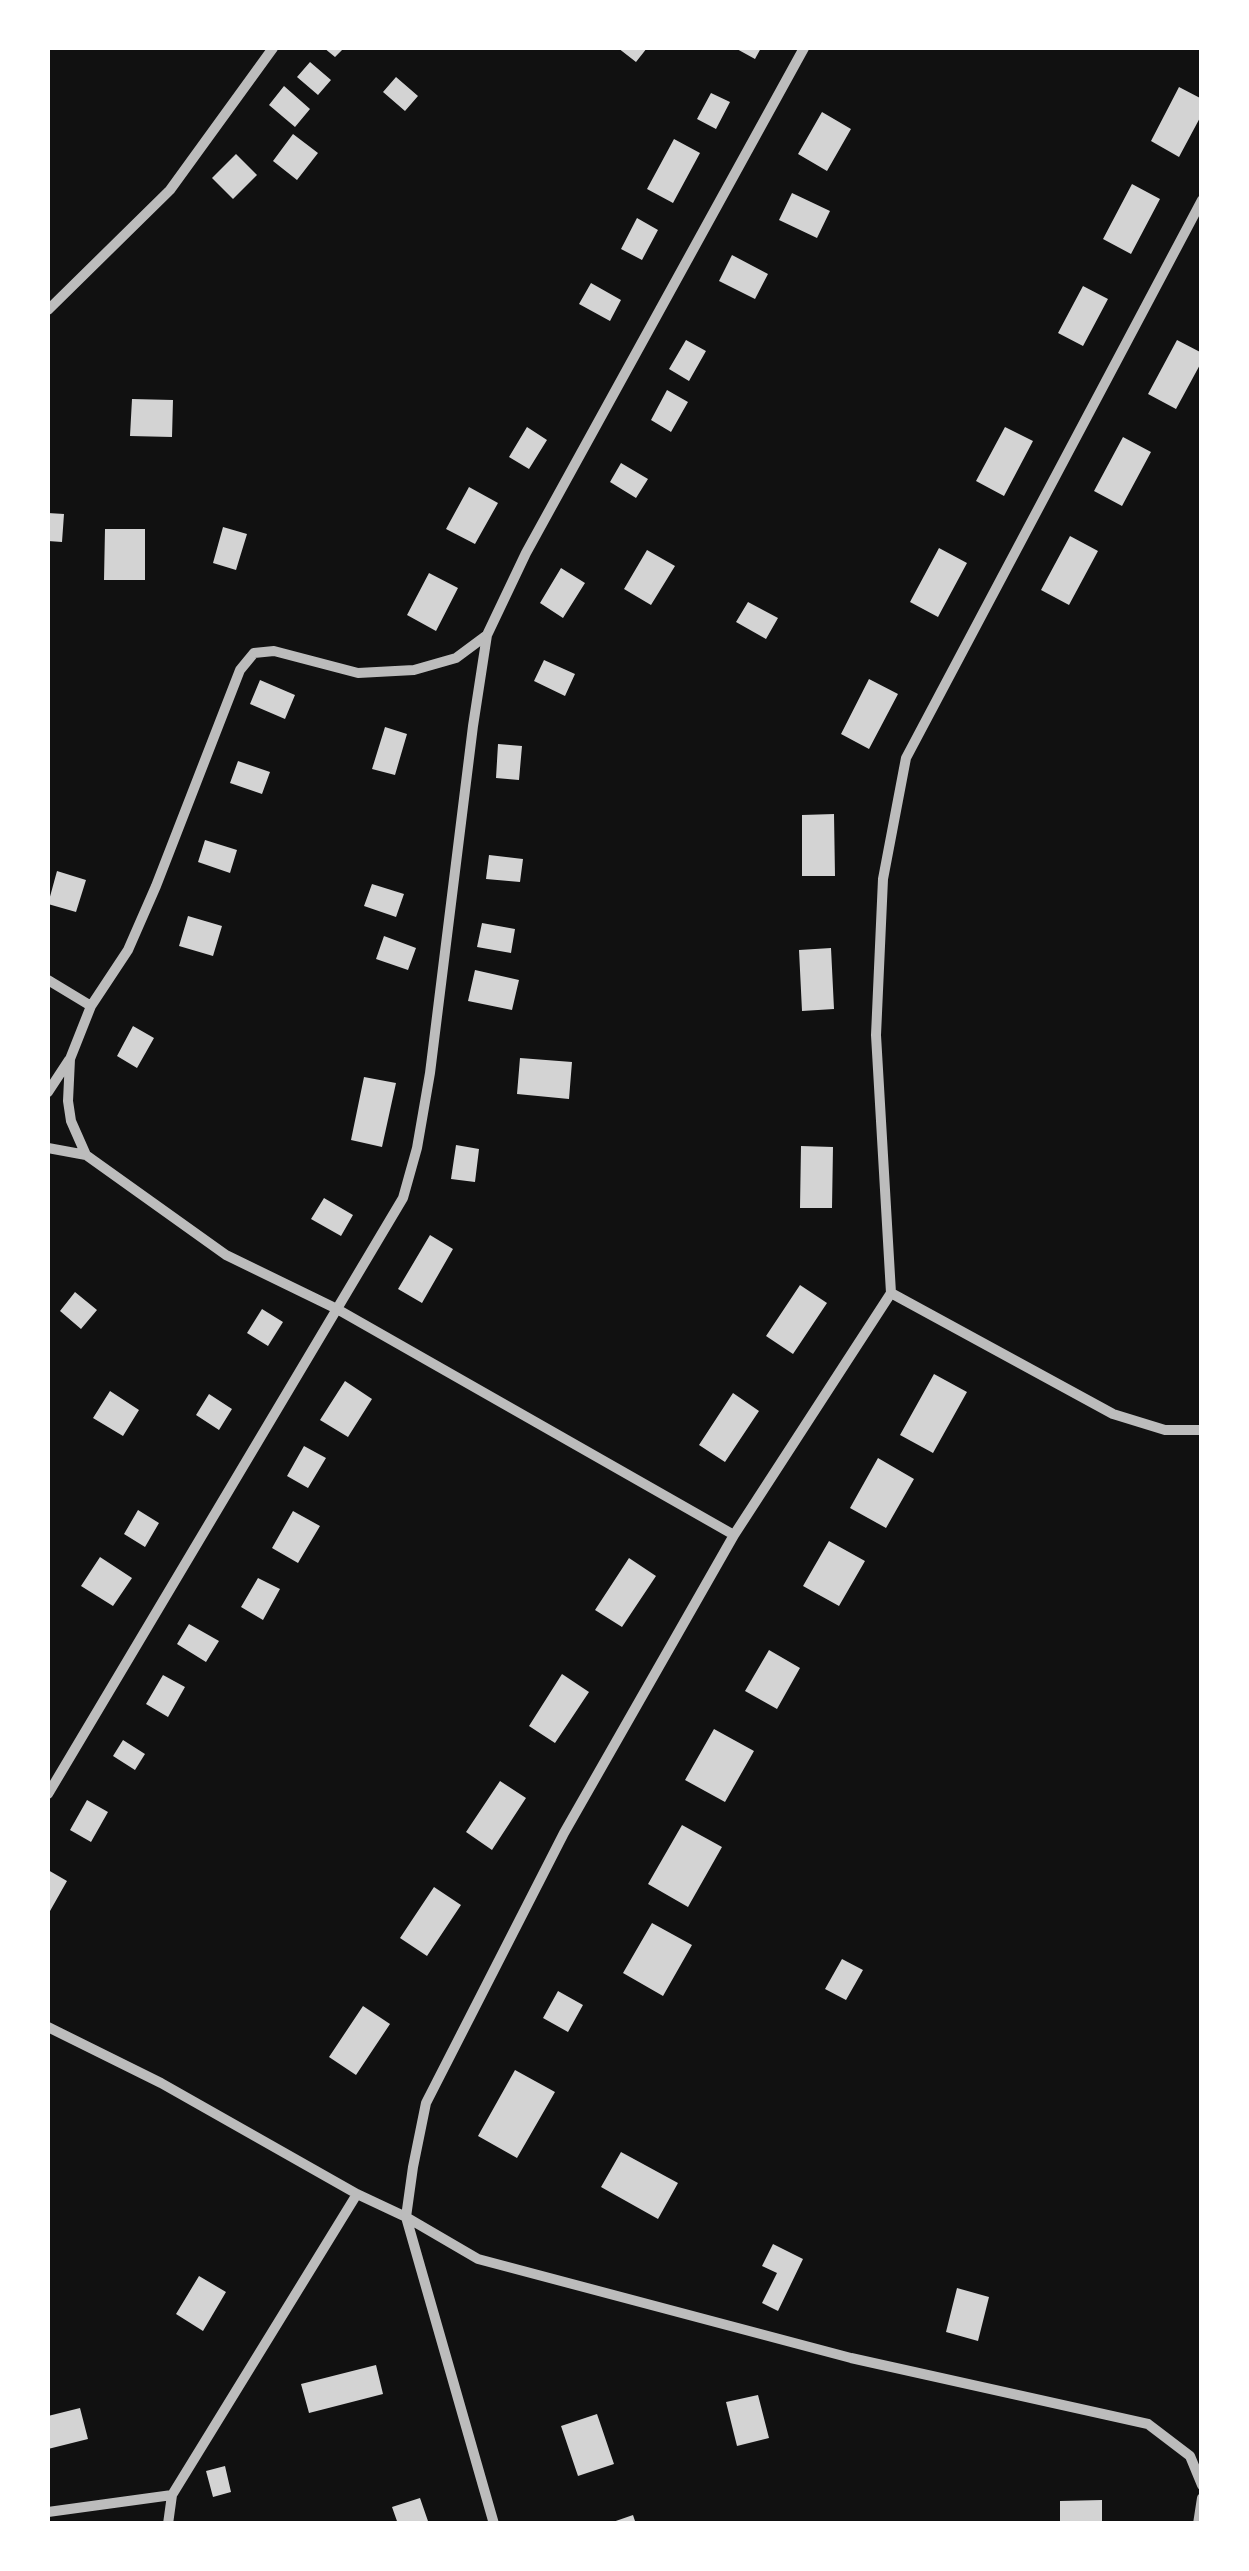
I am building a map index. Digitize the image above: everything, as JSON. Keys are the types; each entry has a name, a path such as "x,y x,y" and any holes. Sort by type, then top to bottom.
{"street":[{"path":"48,310 170,190 274,48"},
{"path":"48,1794 403,1198 417,1148 430,1073 487,636 526,554 804,48"},
{"path":"494,2524 406,2218 426,2102 564,1833 734,1536 891,1294 876,1036 882,878 906,758 1202,200"},
{"path":"48,1092 70,1059 91,1006 128,950 240,670 254,653 274,651 358,674 414,670 456,658 487,636"},
{"path":"48,980 91,1006"},
{"path":"70,1059 71,1121 86,1156"},
{"path":"48,1148 86,1156 226,1256 338,1309 734,1536"},
{"path":"891,1294 1113,1414 1165,1430 1202,1430"},
{"path":"48,2026 161,2083 478,2260 851,2358 1148,2424 1190,2456 1202,2484"},
{"path":"168,2524 172,2495 357,2194"},
{"path":"48,2512 172,2495"},
{"path":"1198,2524 1202,2498"}],"building":[{"path":"324,48 344,48 335,57"},
{"path":"618,48 647,48 636,62"},
{"path":"735,48 761,48 755,59"},
{"path":"310,62 331,80 318,95 297,77"},
{"path":"396,77 418,96 405,111 383,92"},
{"path":"284,86 310,109 295,127 269,105"},
{"path":"1179,87 1202,99 1202,114 1179,157 1151,141"},
{"path":"711,93 730,102 716,129 697,119"},
{"path":"822,112 851,129 827,171 798,154"},
{"path":"293,134 318,153 297,180 273,161"},
{"path":"674,139 700,153 673,203 647,189"},
{"path":"236,154 257,175 233,199 212,178"},
{"path":"1132,184 1160,199 1131,254 1103,239"},
{"path":"792,193 830,211 817,238 779,220"},
{"path":"637,218 658,230 642,260 621,249"},
{"path":"732,255 768,274 755,299 719,281"},
{"path":"591,283 621,300 610,321 579,304"},
{"path":"1083,286 1108,299 1083,346 1058,333"},
{"path":"686,340 706,351 689,381 669,369"},
{"path":"1177,340 1202,353 1202,361 1176,409 1148,394"},
{"path":"667,390 688,402 671,432 651,420"},
{"path":"132,399 173,400 172,437 130,436"},
{"path":"527,427 547,440 529,469 509,457"},
{"path":"1005,427 1033,441 1004,496 976,481"},
{"path":"1123,437 1151,452 1122,506 1094,491"},
{"path":"621,463 648,479 636,498 610,482"},
{"path":"469,487 498,503 475,544 446,529"},
{"path":"48,513 64,514 62,542 48,541"},
{"path":"223,527 247,534 236,570 213,563"},
{"path":"105,529 145,529 145,580 104,580"},
{"path":"1070,536 1098,551 1069,605 1041,590"},
{"path":"939,548 967,563 938,617 910,602"},
{"path":"647,550 675,566 651,605 624,589"},
{"path":"561,568 585,583 563,618 540,603"},
{"path":"429,573 458,588 436,631 407,615"},
{"path":"748,602 778,618 766,639 736,622"},
{"path":"544,660 575,674 565,696 534,681"},
{"path":"869,679 898,694 869,749 841,734"},
{"path":"260,680 295,695 285,719 250,704"},
{"path":"385,727 407,734 395,775 372,769"},
{"path":"498,744 522,746 519,780 496,778"},
{"path":"238,761 270,772 262,794 230,783"},
{"path":"834,814 835,876 802,876 802,815"},
{"path":"205,840 237,850 230,873 198,862"},
{"path":"489,855 523,859 520,882 486,879"},
{"path":"57,871 86,880 76,912 48,904"},
{"path":"372,884 404,894 396,917 364,906"},
{"path":"188,916 222,926 213,956 179,946"},
{"path":"482,923 515,929 511,953 477,947"},
{"path":"384,936 416,948 408,970 376,959"},
{"path":"831,948 834,1009 802,1011 799,950"},
{"path":"475,970 519,980 512,1010 468,1001"},
{"path":"133,1026 154,1038 137,1068 117,1056"},
{"path":"520,1058 572,1062 569,1099 517,1094"},
{"path":"364,1077 396,1083 382,1147 351,1140"},
{"path":"456,1145 479,1149 475,1182 451,1179"},
{"path":"801,1146 833,1147 832,1208 800,1208"},
{"path":"324,1198 353,1215 341,1236 311,1219"},
{"path":"430,1235 453,1249 422,1303 398,1289"},
{"path":"800,1285 827,1303 793,1354 766,1336"},
{"path":"75,1292 97,1310 81,1329 60,1311"},
{"path":"262,1309 283,1322 268,1346 247,1333"},
{"path":"934,1374 967,1392 933,1453 900,1435"},
{"path":"345,1381 372,1399 348,1437 320,1420"},
{"path":"110,1391 139,1410 123,1436 93,1418"},
{"path":"733,1393 759,1411 725,1462 699,1445"},
{"path":"209,1394 232,1409 219,1430 196,1415"},
{"path":"304,1446 326,1458 308,1488 287,1476"},
{"path":"878,1458 914,1479 886,1528 850,1508"},
{"path":"138,1510 159,1523 145,1547 124,1534"},
{"path":"293,1511 320,1526 298,1563 272,1548"},
{"path":"829,1541 865,1561 839,1606 803,1586"},
{"path":"100,1557 132,1578 113,1606 81,1586"},
{"path":"629,1558 656,1576 622,1627 595,1610"},
{"path":"258,1578 280,1589 263,1620 241,1607"},
{"path":"189,1624 219,1641 206,1662 177,1644"},
{"path":"769,1650 800,1668 777,1709 745,1691"},
{"path":"562,1674 589,1692 555,1743 529,1726"},
{"path":"163,1675 185,1687 168,1717 146,1704"},
{"path":"714,1729 754,1751 725,1802 685,1780"},
{"path":"123,1740 145,1754 135,1770 113,1756"},
{"path":"500,1781 526,1798 492,1850 466,1832"},
{"path":"87,1800 108,1812 91,1842 70,1830"},
{"path":"682,1825 722,1847 688,1907 648,1884"},
{"path":"48,1870 67,1881 50,1911 48,1909"},
{"path":"434,1887 461,1905 427,1956 400,1938"},
{"path":"652,1923 692,1945 663,1996 623,1973"},
{"path":"842,1959 863,1970 846,2000 825,1989"},
{"path":"558,1991 583,2005 568,2032 543,2018"},
{"path":"363,2006 390,2024 356,2075 329,2057"},
{"path":"515,2070 555,2092 517,2158 478,2136"},
{"path":"621,2152 678,2183 658,2219 601,2187"},
{"path":"773,2244 803,2259 778,2311 762,2303 777,2273 762,2266"},
{"path":"199,2276 226,2292 203,2331 176,2314"},
{"path":"957,2288 989,2297 978,2341 946,2332"},
{"path":"376,2365 383,2394 309,2413 301,2384"},
{"path":"758,2395 769,2438 737,2446 726,2402"},
{"path":"80,2408 88,2439 48,2449 48,2416"},
{"path":"597,2414 614,2464 578,2476 561,2426"},
{"path":"225,2466 231,2492 213,2497 206,2471"},
{"path":"420,2498 429,2524 398,2524 392,2507"},
{"path":"1102,2500 1102,2524 1060,2524 1060,2501"},
{"path":"633,2515 636,2524 610,2523"}]}
